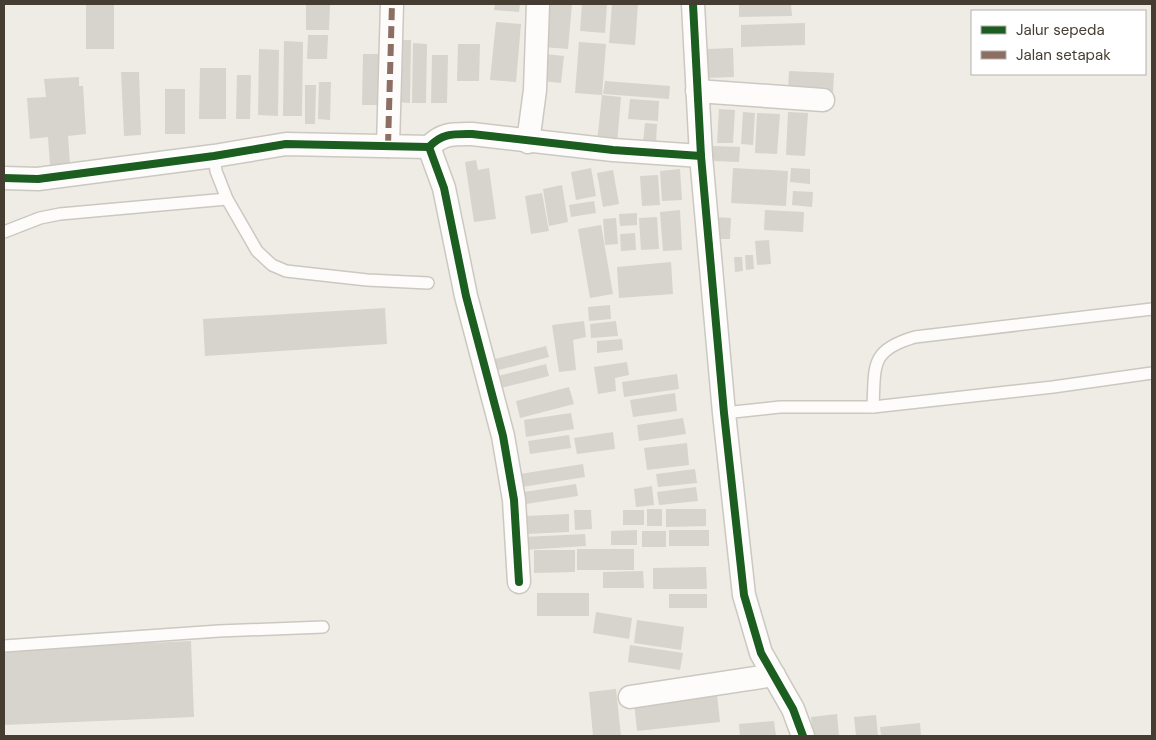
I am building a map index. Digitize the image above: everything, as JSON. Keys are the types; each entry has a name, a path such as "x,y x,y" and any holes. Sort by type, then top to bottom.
{"street":[{"path":"388,146 392,4"},
{"path":"528,142 535,90 538,4"},
{"path":"693,4 701,156 724,413 744,595 761,653 793,709 803,736"},
{"path":"697,91 823,100"},
{"path":"4,178 38,179 214,156 286,144 429,147 438,139 449,134 472,134 528,142 701,156"},
{"path":"429,147 444,188 466,296 503,436 514,500 519,582"},
{"path":"630,697 774,675"}],"lane":[{"path":"214,156 216,171 227,199 257,251 272,265 286,271 367,280 428,284"},
{"path":"4,232 40,218 60,214 227,199"},
{"path":"873,408 874,378 878,356 887,348 902,341 916,337 1152,309"},
{"path":"724,413 780,407 873,408 1053,388 1152,373"},
{"path":"4,646 219,631 324,627"}],"building":[{"path":"86,4 114,4 114,49 86,49"},
{"path":"495,4 520,4 519,12 494,10"},
{"path":"547,4 572,4 568,49 543,47"},
{"path":"582,4 607,4 605,33 580,31"},
{"path":"612,4 638,4 635,45 609,43"},
{"path":"739,4 791,4 792,16 739,17"},
{"path":"306,5 330,5 329,30 306,30"},
{"path":"496,22 521,24 516,82 490,80"},
{"path":"805,23 805,45 741,47 741,25"},
{"path":"308,35 328,35 327,59 307,59"},
{"path":"395,40 411,40 410,103 395,102"},
{"path":"284,41 303,42 302,116 283,116"},
{"path":"579,42 606,44 602,95 575,93"},
{"path":"413,43 427,44 426,103 412,103"},
{"path":"458,44 480,44 479,81 457,81"},
{"path":"733,48 734,77 707,78 706,49"},
{"path":"259,49 279,50 278,116 258,115"},
{"path":"363,54 379,54 378,105 362,105"},
{"path":"545,54 564,56 561,83 542,81"},
{"path":"432,55 448,55 447,103 431,103"},
{"path":"200,68 226,68 226,119 199,119"},
{"path":"789,71 834,73 833,93 788,91"},
{"path":"121,72 139,72 141,135 124,136"},
{"path":"237,75 251,75 250,119 236,119"},
{"path":"79,77 79,86 83,86 86,134 68,136 70,164 50,165 48,137 30,139 27,98 46,97 44,79"},
{"path":"605,81 670,86 669,99 603,94"},
{"path":"319,82 331,82 330,120 318,119"},
{"path":"305,85 316,85 315,124 305,124"},
{"path":"165,89 185,89 185,134 165,134"},
{"path":"602,95 621,97 617,144 597,143"},
{"path":"630,99 659,101 658,121 628,119"},
{"path":"719,109 735,110 733,143 717,143"},
{"path":"743,112 755,113 753,145 741,144"},
{"path":"788,112 808,113 805,156 786,155"},
{"path":"757,113 780,114 777,154 755,153"},
{"path":"645,123 657,124 656,144 643,143"},
{"path":"713,146 740,147 739,162 712,161"},
{"path":"476,160 478,170 489,168 496,219 474,222 465,162"},
{"path":"591,168 596,196 576,200 571,172"},
{"path":"733,168 788,171 786,206 731,203"},
{"path":"791,168 810,169 810,184 790,182"},
{"path":"680,169 682,200 662,201 660,171"},
{"path":"613,170 619,204 603,207 597,173"},
{"path":"658,175 660,205 642,206 640,176"},
{"path":"562,185 568,222 549,226 543,189"},
{"path":"793,191 813,192 812,207 792,205"},
{"path":"542,193 549,231 531,234 525,196"},
{"path":"594,201 596,213 571,217 569,205"},
{"path":"680,210 682,250 663,251 660,212"},
{"path":"765,210 804,212 803,232 764,230"},
{"path":"637,213 637,225 620,226 619,214"},
{"path":"657,217 659,249 641,250 639,218"},
{"path":"715,217 731,218 730,239 714,239"},
{"path":"616,218 618,244 605,245 603,219"},
{"path":"601,225 613,294 590,298 578,229"},
{"path":"635,233 636,250 621,251 620,234"},
{"path":"769,240 771,264 757,265 755,241"},
{"path":"745,255 753,255 754,269 746,270"},
{"path":"734,257 742,257 743,271 735,272"},
{"path":"671,262 673,294 619,298 617,267"},
{"path":"610,305 611,319 589,321 588,307"},
{"path":"385,308 387,344 205,356 203,319"},
{"path":"584,321 586,337 573,340 576,370 559,372 552,325"},
{"path":"616,321 618,336 591,338 590,324"},
{"path":"622,339 623,350 597,353 597,341"},
{"path":"546,346 549,357 495,371 491,360"},
{"path":"627,362 629,375 615,378 616,391 598,394 594,367"},
{"path":"546,364 549,376 497,389 494,377"},
{"path":"677,374 679,389 624,397 622,382"},
{"path":"569,387 574,404 520,418 516,401"},
{"path":"675,393 677,411 633,417 630,400"},
{"path":"571,413 574,429 526,437 524,420"},
{"path":"683,418 686,434 639,441 637,425"},
{"path":"613,432 615,449 577,454 574,438"},
{"path":"569,435 571,448 530,454 528,441"},
{"path":"687,443 689,465 647,470 644,448"},
{"path":"583,464 585,477 522,487 520,474"},
{"path":"695,469 697,483 658,487 656,474"},
{"path":"576,484 578,496 526,504 524,492"},
{"path":"652,486 654,505 636,507 634,489"},
{"path":"696,487 698,501 659,505 657,492"},
{"path":"647,509 662,509 662,526 647,526"},
{"path":"666,509 706,509 706,526 666,527"},
{"path":"574,510 591,510 592,529 575,530"},
{"path":"623,510 644,510 644,525 623,525"},
{"path":"569,514 569,532 526,534 525,516"},
{"path":"637,530 637,545 611,545 611,531"},
{"path":"669,530 709,530 709,546 669,546"},
{"path":"642,531 666,531 666,547 642,547"},
{"path":"585,534 586,546 523,550 523,537"},
{"path":"577,549 634,549 634,570 577,570"},
{"path":"534,550 575,550 575,572 534,573"},
{"path":"706,567 707,589 653,589 653,568"},
{"path":"643,571 644,588 603,588 603,572"},
{"path":"537,593 589,593 589,616 537,616"},
{"path":"669,594 707,594 707,608 669,608"},
{"path":"596,612 632,618 629,639 593,633"},
{"path":"637,620 684,627 681,650 634,643"},
{"path":"191,641 194,717 4,725 4,650"},
{"path":"630,645 683,653 680,670 628,662"},
{"path":"616,689 621,736 593,736 589,692"},
{"path":"717,694 720,722 637,731 634,702"},
{"path":"837,714 839,736 813,736 811,717"},
{"path":"876,715 878,736 856,736 854,717"},
{"path":"774,721 776,736 740,736 739,724"},
{"path":"920,723 921,736 881,736 880,727"}],"marked path":[{"path":"388,146 392,4"}],"cycle path":[{"path":"693,4 701,156 724,413 744,595 761,653 793,709 803,736"},
{"path":"4,178 38,179 214,156 286,144 429,147 443,137 459,134 613,150 701,156"},
{"path":"429,147 444,188 466,296 503,436 514,500 519,582"}]}
